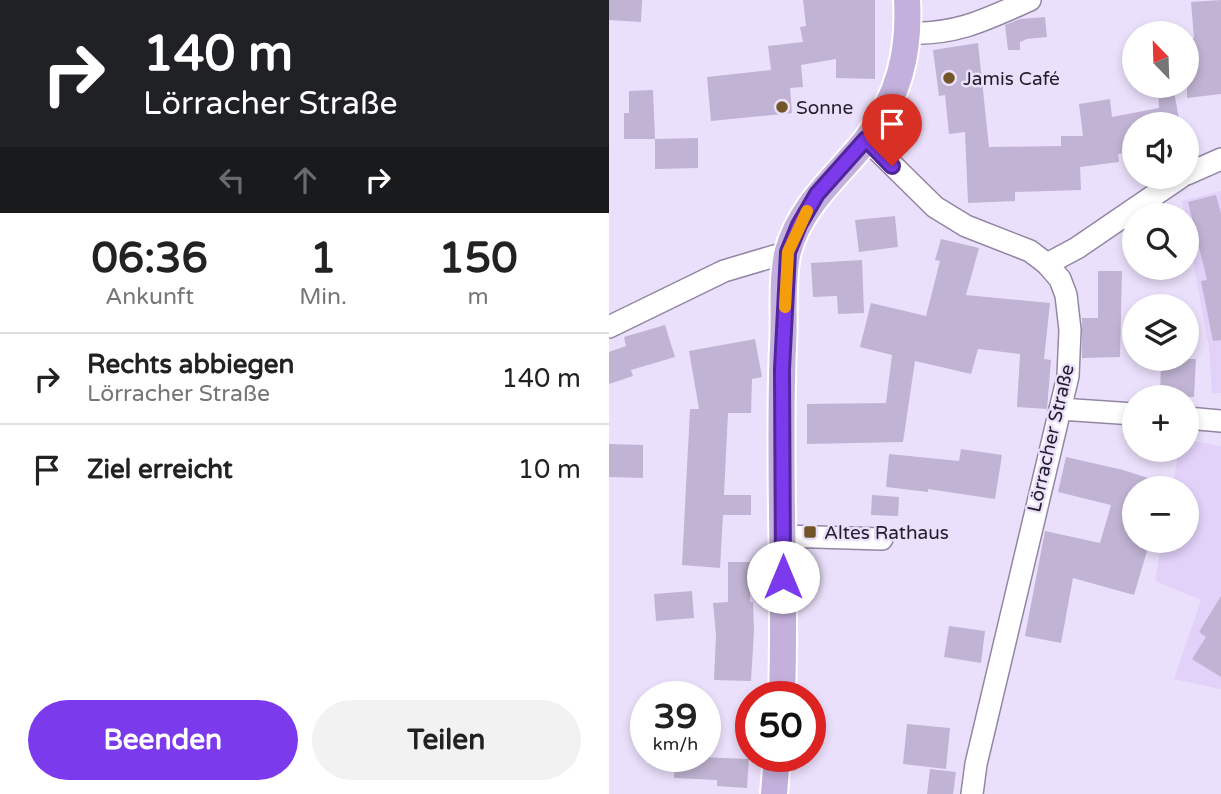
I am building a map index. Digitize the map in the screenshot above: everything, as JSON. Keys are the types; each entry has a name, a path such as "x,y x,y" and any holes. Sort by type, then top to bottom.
{"main road":[{"path":"782,681 782,369 788,252 799,225 817,194 866,139 896,89 909,33 907,0"},
{"path":"774,794 776,772"}],"street":[{"path":"909,33 935,34 963,29 1030,0"},
{"name":"Lörracher Straße","path":"866,139 935,207 966,226 1030,251 1047,264 1060,279 1066,295 1070,330 1068,376 1016,586 976,764 972,794"},
{"path":"1199,169 1221,159"},
{"path":"1047,264 1077,248 1163,189"},
{"path":"609,327 724,271 788,252"},
{"path":"1060,409 1122,413"},
{"path":"1199,419 1221,421"},
{"path":"783,537 882,539"}],"shaded area":[{"path":"1221,191 1221,393 1212,393 1209,348 1197,280 1199,280 1199,203 1182,201"},
{"path":"1199,442 1221,446 1221,689 1174,679 1201,600 1155,581 1160,553 1199,553 1199,476 1174,476 1177,462 1199,462"}],"building":[{"path":"609,0 642,0 641,22 609,20"},
{"path":"803,0 875,0 875,79 836,78 836,59 801,65 803,87 790,88 792,113 711,121 707,77 771,70 768,46 803,42 800,27 806,26"},
{"path":"1221,0 1221,94 1199,97 1199,21 1193,21 1191,2"},
{"path":"1045,17 1047,37 1027,39 1020,42 1020,50 1008,50 1005,25 1020,19"},
{"path":"978,43 989,147 1061,146 1061,136 1083,136 1079,104 1110,99 1112,117 1122,115 1122,153 1118,154 1119,162 1080,167 1081,190 1015,192 1015,201 968,203 965,132 949,134 945,95 939,96 933,50"},
{"path":"653,90 655,139 624,139 624,113 629,113 629,91"},
{"path":"1159,98 1175,98 1178,112 1138,112 1159,108"},
{"path":"698,138 698,168 655,169 655,139"},
{"path":"1216,195 1221,214 1221,340 1213,341 1201,281 1207,280 1199,247 1199,203 1188,202"},
{"path":"895,216 898,247 859,252 855,220"},
{"path":"941,239 979,248 966,295 1050,303 1044,359 1051,360 1047,409 1017,407 1020,354 978,349 971,374 915,361 903,442 807,444 807,404 886,403 892,355 860,347 871,303 926,316 940,261 935,260"},
{"path":"862,260 864,313 838,314 837,296 813,297 811,263"},
{"path":"1098,271 1122,271 1120,357 1082,358 1082,318 1098,318"},
{"path":"665,325 675,357 631,370 633,376 609,384 609,352 626,346 624,337"},
{"path":"755,339 762,377 752,379 751,413 728,413 724,495 751,495 751,515 723,515 720,568 682,565 690,409 699,409 689,351"},
{"path":"1161,371 1195,371 1195,385 1160,385"},
{"path":"609,444 643,445 643,478 609,477"},
{"path":"961,449 1002,455 995,499 928,489 928,492 886,487 889,454 959,461"},
{"path":"1066,457 1142,476 1122,476 1122,553 1146,553 1134,595 1073,578 1061,643 1025,636 1045,531 1100,543 1111,505 1058,492"},
{"path":"872,495 899,497 898,516 871,515"},
{"path":"728,562 751,562 750,602 753,602 754,631 751,681 714,680 716,635 713,603 728,602"},
{"path":"692,591 694,618 656,621 654,594"},
{"path":"1221,596 1221,677 1192,659 1206,637 1199,632"},
{"path":"949,626 985,631 981,663 944,657"},
{"path":"907,724 950,728 946,769 903,764"},
{"path":"721,758 735,758 735,772 748,772 747,788 717,786 717,780 674,778 675,772 721,772"},
{"path":"930,769 956,772 953,794 927,794"}],"slow traffic":[{"path":"785,307 788,252 807,211"}],"place":[{"name":"Jamis Café","path":"949,78"},
{"name":"Sonne","path":"782,107"},
{"name":"Altes Rathaus","path":"810,532"}],"route":[{"path":"783,577 782,369 788,252 799,225 817,194 866,139 892,166"}]}
